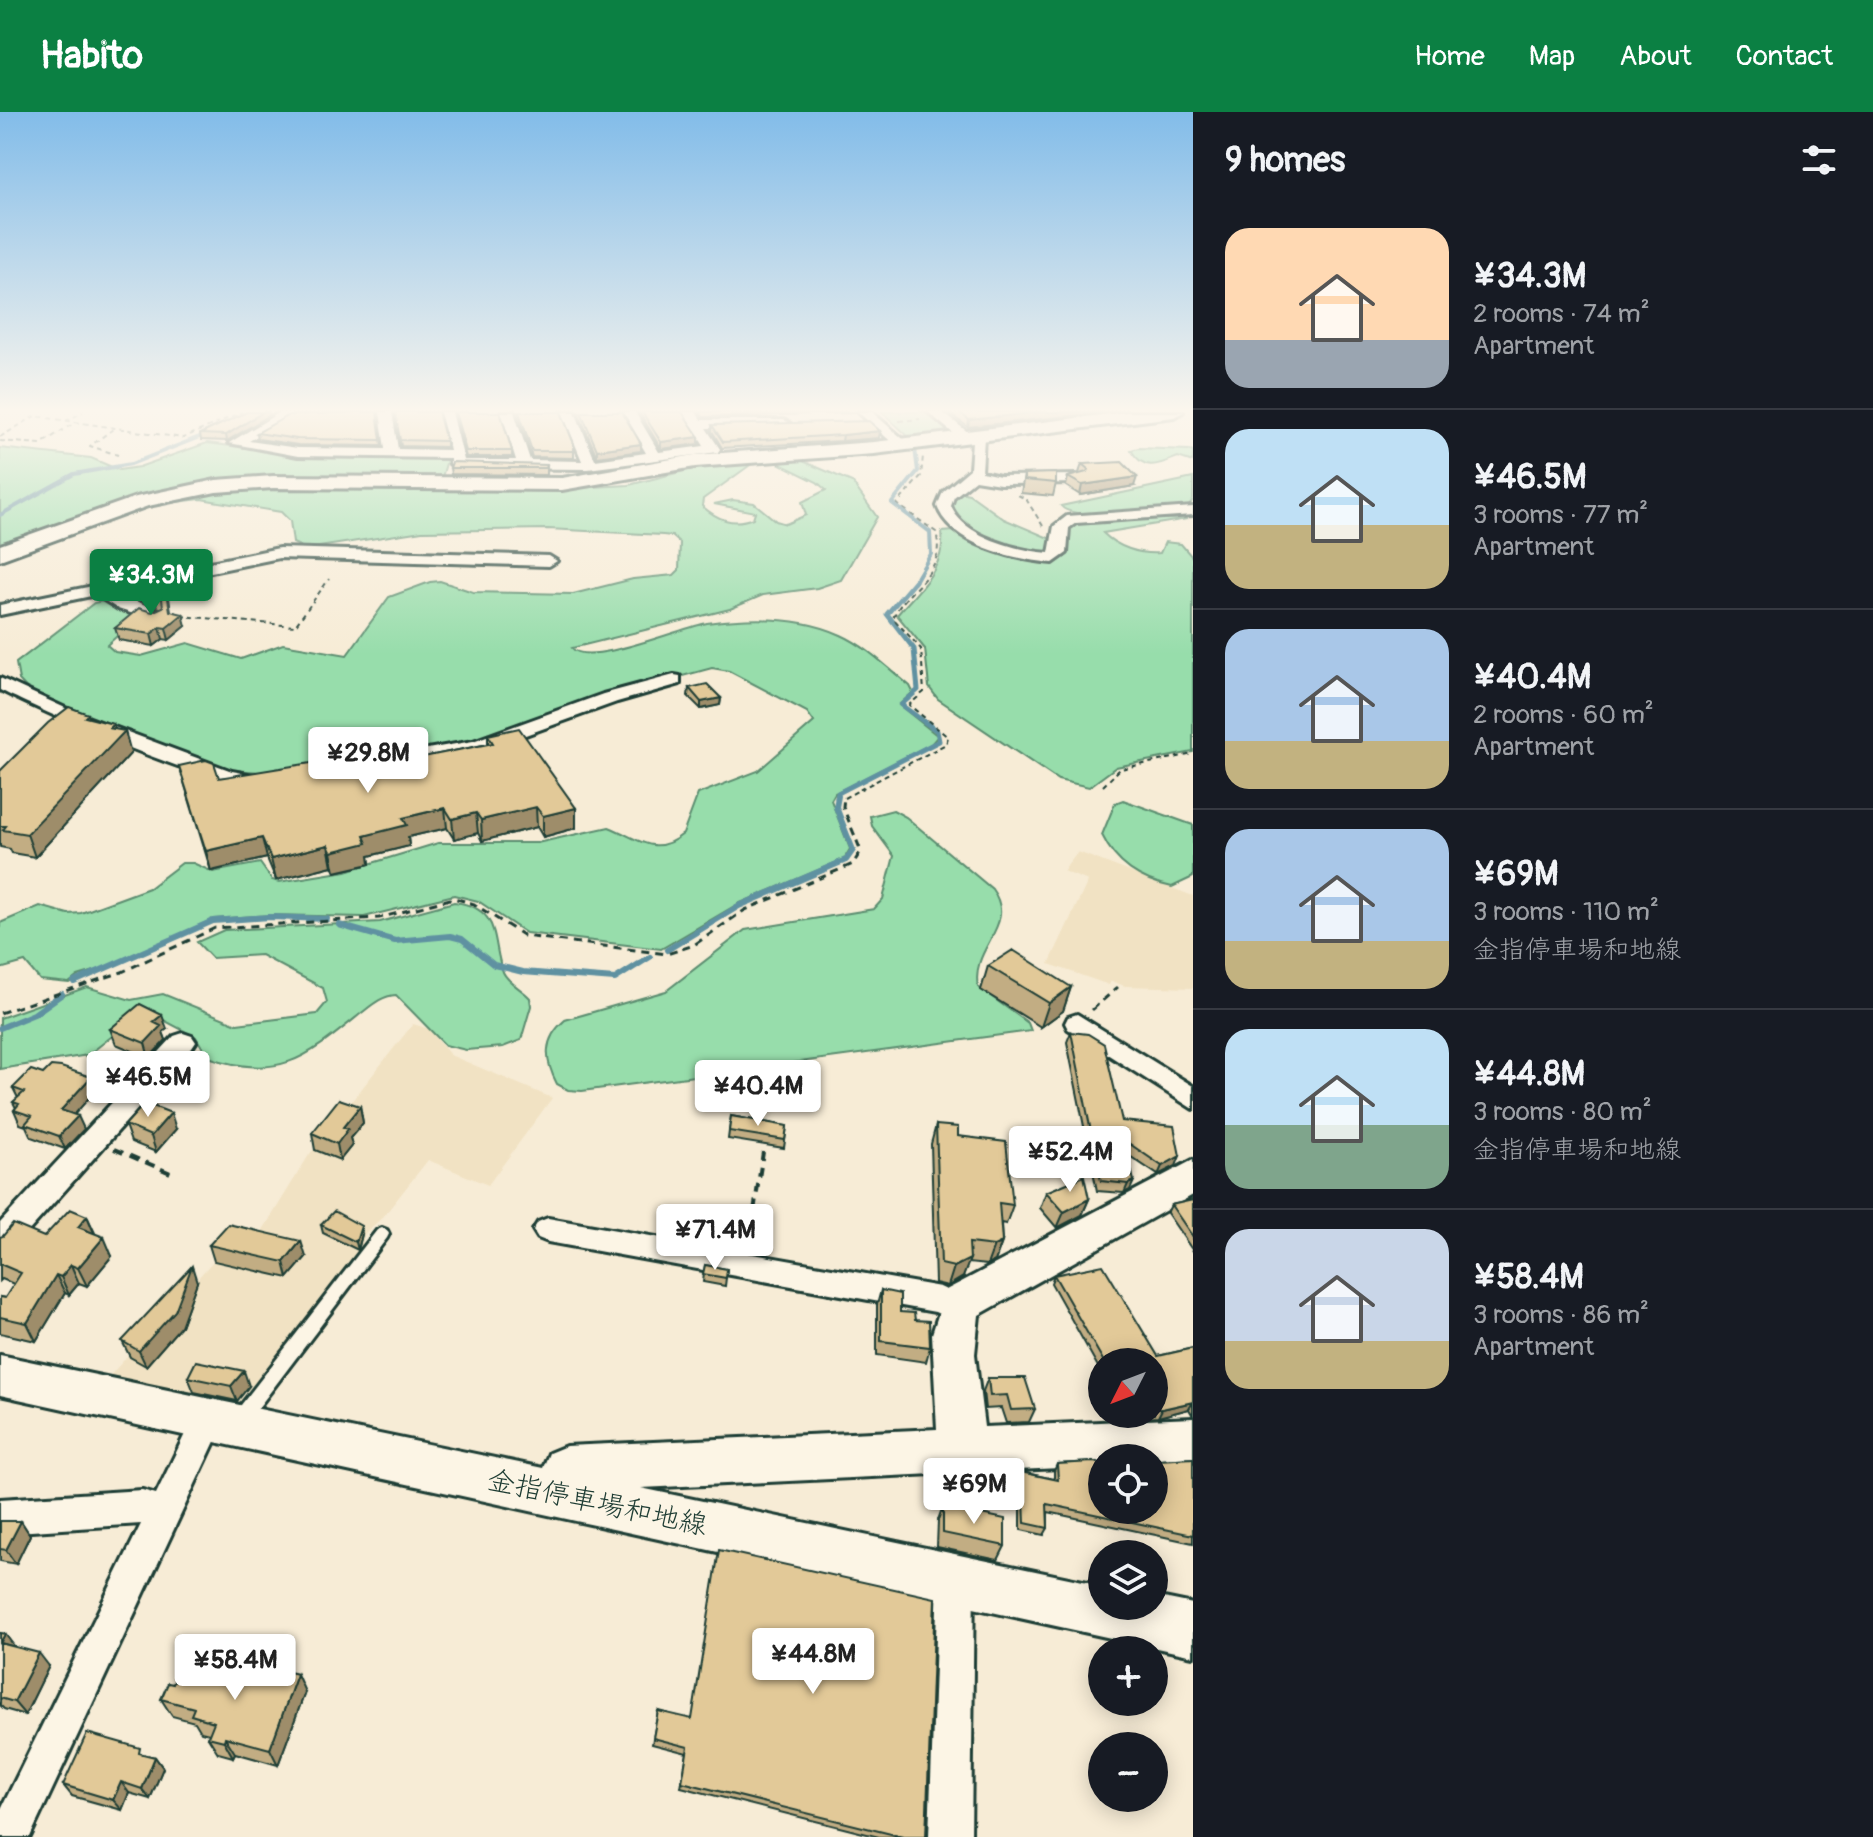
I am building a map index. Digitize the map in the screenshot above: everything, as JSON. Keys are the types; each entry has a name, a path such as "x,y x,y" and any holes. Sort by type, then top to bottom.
{"street":[{"path":"0,553 135,503 185,492"},
{"path":"952,492 944,505 945,512 958,526 982,539 1042,558 1059,555 1064,523 1078,517 1172,515 1193,511"},
{"path":"0,610 279,553 549,561"},
{"path":"96,588 124,605 156,616"},
{"path":"357,767 477,746 610,698 674,680"},
{"path":"0,683 67,716 240,780 283,778"},
{"path":"50,732 67,716"},
{"path":"1077,1023 1193,1099"},
{"path":"0,1243 183,1042"},
{"path":"965,1451 960,1432 953,1326 957,1309 970,1295 1169,1192 1193,1176"},
{"path":"548,1230 940,1300 957,1309"},
{"name":"金指停車場和地線","path":"0,1375 1193,1630"},
{"path":"9,1837 164,1513 223,1423"},
{"path":"560,1495 566,1469 1193,1440"},
{"path":"0,1516 142,1507 164,1513"},
{"path":"950,1837 956,1580"}],"lane":[{"path":"223,1423 244,1411 382,1234"}],"path":[{"path":"0,1013 122,972 215,928 379,918 454,898 474,904 524,936 667,954 694,945 745,910 853,864 861,851 843,807 844,796 939,748 946,744 948,737 943,729 909,705 924,692 922,653 919,645 893,618 895,611 925,581 939,539 929,526 897,504 906,492"},
{"path":"1017,492 1043,526 1061,535"},
{"path":"156,616 295,626 329,579"},
{"path":"1103,786 1120,769 1193,754"},
{"path":"1077,1023 1118,987"},
{"path":"94,1140 173,1174"},
{"path":"746,1265 763,1152"}],"shaded area":[{"path":"1078,852 1193,896 1193,988 1125,986 1111,981 1109,985 1049,964 1088,881 1063,871"},
{"path":"413,1024 429,1029 450,1055 552,1098 488,1185 428,1160 383,1217 365,1233 361,1248 236,1407 106,1380 233,1239 255,1243 309,1155"}],"green space":[{"path":"0,492 185,492 0,549"},
{"path":"198,492 712,492 703,499 702,506 720,518 739,521 753,518 755,512 714,504 733,500 754,503 776,521 786,524 806,515 802,502 821,492 860,492 877,517 841,580 817,588 763,595 730,609 572,648 581,653 596,653 707,623 775,620 825,629 859,645 877,658 913,692 899,705 938,736 931,744 835,793 831,800 850,849 844,859 738,904 661,949 526,933 478,901 454,895 364,917 270,915 213,919 118,964 78,976 69,983 40,980 25,962 0,969 0,923 40,906 68,914 81,913 149,888 182,863 193,863 213,872 260,863 272,880 279,882 346,871 438,843 537,843 609,827 646,844 663,845 683,834 698,794 758,771 814,722 807,712 729,671 712,668 608,696 483,741 289,774 218,769 34,696 19,680 16,663 94,603 107,600 133,616 134,621 107,645 115,652 141,656 188,643 241,659 283,644 347,655 389,597 430,582 440,581 473,592 573,594 633,579 674,575 679,570 680,543 672,536 663,535 548,529 422,531 306,549 293,543 290,521 281,512 201,499 150,505"},
{"path":"960,492 969,494 1004,519 1051,539 1053,554 1007,547 983,538 960,522 950,505"},
{"path":"1125,492 1193,492 1193,500 1187,509 1141,514 1083,514 1061,506"},
{"path":"1093,518 1187,519 1103,533 1122,546 1145,553 1160,553 1165,542 1181,544 1193,558 1193,752 1116,767 1089,787 1058,780 938,699 929,687 925,649 897,615 935,567 940,557 942,532 954,531 1056,560 1065,557 1069,524"},
{"path":"1123,800 1193,825 1193,877 1172,887 1160,884 1130,870 1114,855 1102,835 1115,803"},
{"path":"893,810 906,817 992,889 999,902 1000,914 977,973 978,987 1028,1023 1031,1031 582,1091 568,1090 557,1084 548,1058 549,1042 565,1020 666,991 745,930 874,909 883,899 894,856 872,826 870,816"},
{"path":"454,902 481,911 488,919 503,972 530,998 531,1006 521,1040 503,1047 466,1050 445,1045 396,995 376,1002 307,1054 273,1066 233,1064 208,1057 196,1037 156,1016 116,1033 88,1055 0,1069 0,1018 87,987 131,1000 163,994 237,1024 317,1014 327,1002 323,988 261,955 212,958 197,942 224,930 380,922"}],"building":[{"path":"166,586 170,611 183,614 166,628 160,627 151,634 115,628 139,608 152,612 163,607 162,599 154,595"},
{"path":"707,684 721,698 701,702 689,688"},
{"path":"69,707 88,714 85,717 113,724 109,728 125,731 27,834 3,830 6,826 0,826 0,771 48,723"},
{"path":"519,728 576,808 543,816 536,807 481,820 476,813 452,819 445,808 403,818 407,825 364,836 367,843 331,852 328,845 271,859 262,838 206,851 179,766 206,760 214,763 219,778 397,749 404,761 493,743 488,735"},
{"path":"1013,950 1071,987 1049,1003 988,966"},
{"path":"140,1004 162,1015 153,1022 161,1026 145,1043 110,1029"},
{"path":"1071,1032 1088,1034 1104,1044 1122,1121 1174,1126 1180,1156 1162,1166 1124,1140 1134,1181 1128,1184 1101,1181"},
{"path":"51,1066 91,1077 61,1110 78,1116 59,1136 25,1124 32,1116 14,1110 19,1104 13,1102 24,1092 13,1088 31,1070 43,1074"},
{"path":"339,1099 360,1106 343,1127 348,1129 337,1144 312,1133"},
{"path":"145,1103 171,1113 151,1136 125,1125"},
{"path":"731,1116 787,1126 785,1140 729,1131"},
{"path":"936,1125 958,1127 958,1136 1006,1142 1013,1205 999,1203 1002,1242 994,1246 969,1243 970,1259 954,1267 941,1264"},
{"path":"1084,1176 1089,1199 1064,1212 1046,1192"},
{"path":"1193,1200 1193,1237 1171,1205"},
{"path":"70,1209 87,1216 78,1227 104,1237 78,1268 71,1265 61,1277 56,1275 27,1323 0,1317 0,1297 5,1298 21,1273 0,1264 0,1237 13,1224 44,1237"},
{"path":"334,1211 361,1226 356,1242 321,1225"},
{"path":"228,1224 301,1241 284,1262 209,1245"},
{"path":"705,1265 727,1269 726,1278 703,1274"},
{"path":"1103,1265 1153,1348 1096,1348 1054,1275"},
{"path":"192,1266 175,1311 139,1351 122,1341"},
{"path":"881,1290 900,1294 900,1312 914,1313 915,1320 929,1321 930,1347 881,1341"},
{"path":"1193,1348 1193,1402 1168,1408 1168,1354"},
{"path":"196,1361 244,1371 231,1386 188,1377"},
{"path":"988,1378 1025,1378 1035,1409 1011,1410 1007,1395 990,1396"},
{"path":"1193,1458 1193,1535 1141,1524 1168,1524 1168,1459"},
{"path":"1088,1462 1088,1513 1047,1504 1048,1528 1025,1523 1024,1499 981,1490 981,1468 997,1467 1058,1480 1057,1464"},
{"path":"943,1506 1005,1519 1005,1546 943,1533"},
{"path":"0,1521 21,1521 6,1550 0,1549"},
{"path":"719,1550 935,1598 926,1837 903,1837 682,1782 688,1747 653,1738 658,1711 692,1719"},
{"path":"0,1643 39,1653 14,1702 0,1698"},
{"path":"182,1663 232,1681 238,1668 272,1677 275,1669 297,1674 270,1749 225,1737 224,1741 208,1737 214,1722 191,1715 194,1708 161,1699 168,1683 173,1684"},
{"path":"87,1733 140,1748 139,1753 155,1757 142,1789 121,1782 113,1800 63,1785"}],"waterway":[{"path":"0,515 41,492"},
{"path":"901,492 892,503 930,532 931,554 914,583"},
{"path":"837,798 838,793 939,741 937,731 901,705 918,690 914,649 887,614 915,581"},
{"path":"667,950 739,906 846,860 853,850 836,807 838,796"},
{"path":"74,982 213,921 270,917 327,919"},
{"path":"339,925 395,941 450,936 462,939 494,965 523,972 615,979 650,957"},
{"path":"0,1028 34,1014 62,994"}]}
